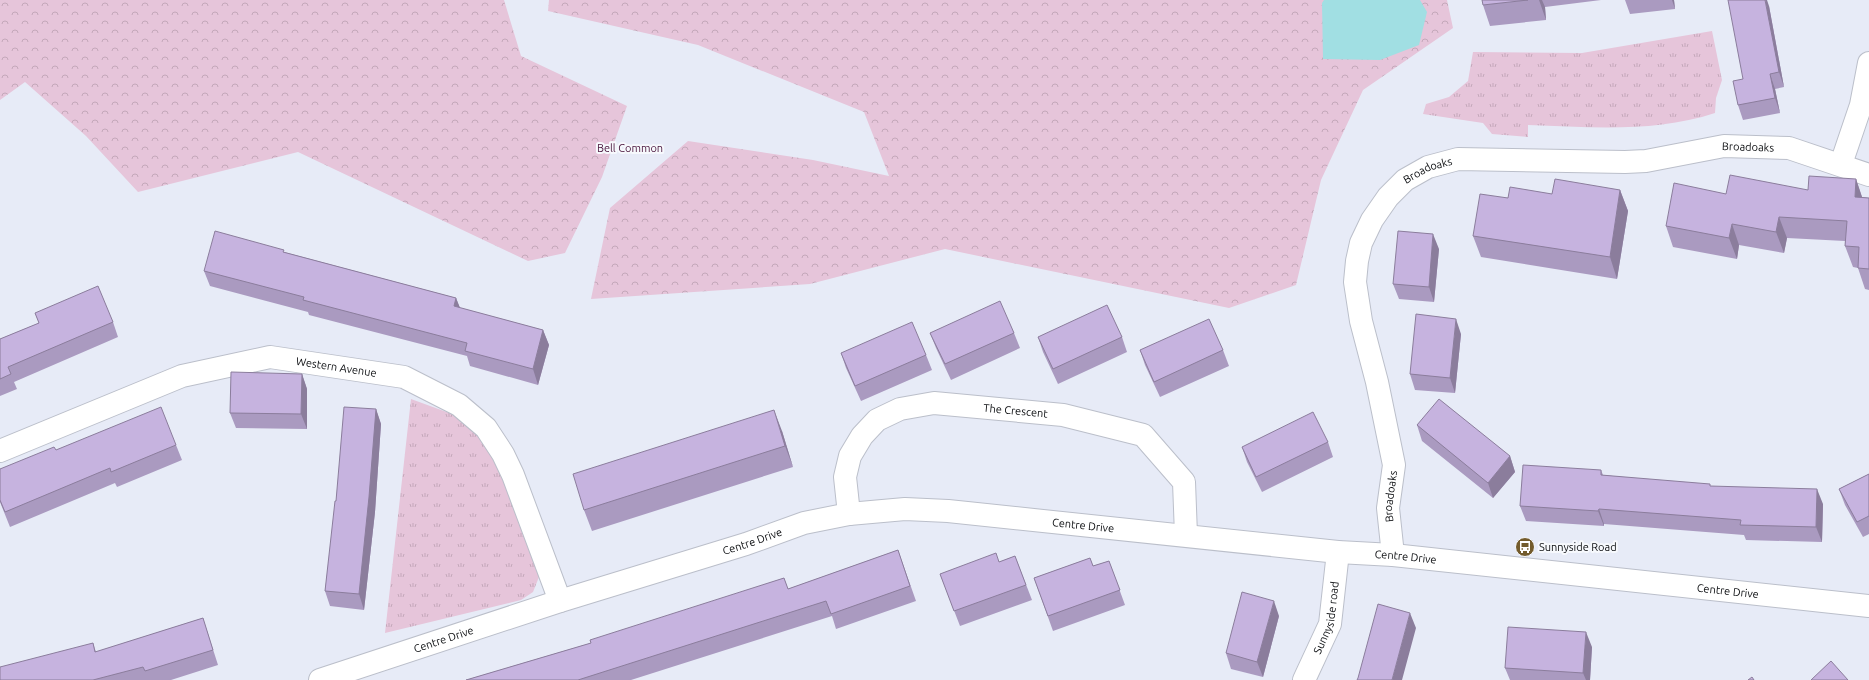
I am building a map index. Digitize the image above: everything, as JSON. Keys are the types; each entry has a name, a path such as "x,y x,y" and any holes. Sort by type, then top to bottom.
{"street":[{"path":"1841,164 1861,106 1869,63"},
{"name":"Broadoaks","path":"1393,555 1388,508 1394,465 1377,382 1362,321 1356,282 1357,261 1361,243 1369,226 1388,197 1405,180 1428,167 1458,159 1646,161 1724,146 1789,148 1841,164 1869,175"},
{"name":"Western Avenue","path":"0,451 182,376 270,357 404,377 459,405 486,428 503,454 513,475 560,601"},
{"name":"The Crescent","path":"849,514 845,477 850,456 862,436 877,420 900,409 934,403 1063,415 1143,435 1184,482 1186,535"},
{"name":"Centre Drive","path":"320,680 560,601 746,544 804,523 849,514 905,509 948,511 1338,552 1393,555 1869,606"},
{"name":"Sunnyside road","path":"1304,680 1330,624 1338,552"}],"green space":[{"path":"0,0 504,0 521,56 627,106 602,177 565,253 528,261 298,152 138,192 86,136 25,82 0,100"},
{"path":"549,0 1447,0 1453,28 1363,90 1321,180 1296,285 1229,308 945,249 810,284 591,299 610,208 688,141 813,160 889,176 864,112 698,45 548,11"},
{"path":"1712,31 1722,80 1716,98 1715,113 1669,124 1646,126 1599,127 1528,125 1528,137 1492,134 1483,123 1423,114 1426,104 1449,97 1468,81 1473,52 1582,53"},
{"path":"411,399 463,418 486,439 534,550 539,577 533,592 521,600 385,633"}],"water":[{"path":"1324,0 1420,0 1427,12 1419,45 1380,60 1323,59 1322,3"}],"building":[{"path":"1482,0 1528,0 1483,5"},
{"path":"1728,0 1765,0 1779,72 1770,74 1775,98 1738,105 1733,81 1743,79"},
{"path":"1730,175 1808,190 1809,176 1856,179 1855,197 1869,198 1869,269 1858,268 1859,247 1845,246 1847,221 1779,217 1776,232 1732,224 1729,238 1666,226 1674,183 1726,194"},
{"path":"1555,179 1620,190 1610,257 1473,236 1480,194 1508,198 1510,187 1552,194"},
{"path":"215,231 284,250 283,252 456,298 454,306 543,330 533,369 465,351 467,343 303,300 304,297 204,271"},
{"path":"1398,231 1433,234 1429,287 1393,284"},
{"path":"98,286 113,322 8,367 11,374 0,379 0,339 39,323 35,313"},
{"path":"1000,301 1014,333 945,364 930,333"},
{"path":"1107,305 1122,337 1053,369 1038,337"},
{"path":"1416,314 1456,319 1450,378 1410,374"},
{"path":"1209,319 1223,350 1154,382 1140,350"},
{"path":"912,322 926,355 855,386 841,353"},
{"path":"231,372 302,374 301,414 230,413"},
{"path":"1439,399 1510,456 1488,483 1417,425"},
{"path":"161,407 176,445 111,472 110,468 5,512 0,500 0,469 54,447 56,450"},
{"path":"344,407 376,409 359,594 325,591 336,501"},
{"path":"774,410 785,446 584,510 573,474"},
{"path":"1313,412 1328,442 1256,477 1242,447"},
{"path":"1523,465 1601,470 1601,475 1710,484 1710,486 1817,489 1816,527 1740,525 1741,520 1599,509 1598,511 1520,506"},
{"path":"1869,474 1869,516 1857,522 1839,489"},
{"path":"898,550 910,586 831,614 826,601 578,680 466,680 591,643 590,640 784,578 788,589"},
{"path":"996,553 999,562 1015,556 1026,585 954,611 940,574"},
{"path":"1090,558 1093,566 1109,561 1120,590 1048,616 1034,578"},
{"path":"1242,592 1274,601 1257,662 1226,653"},
{"path":"1378,604 1410,613 1392,680 1357,680 1358,678"},
{"path":"203,618 213,650 145,671 143,667 93,680 0,680 0,667 93,643 95,652"},
{"path":"1508,627 1586,632 1583,673 1505,668"},
{"path":"1831,661 1848,680 1811,680"}],"place":[{"name":"Sunnyside Road","path":"1525,547"}],"park label":[{"name":"Bell Common","path":"630,148"}]}
